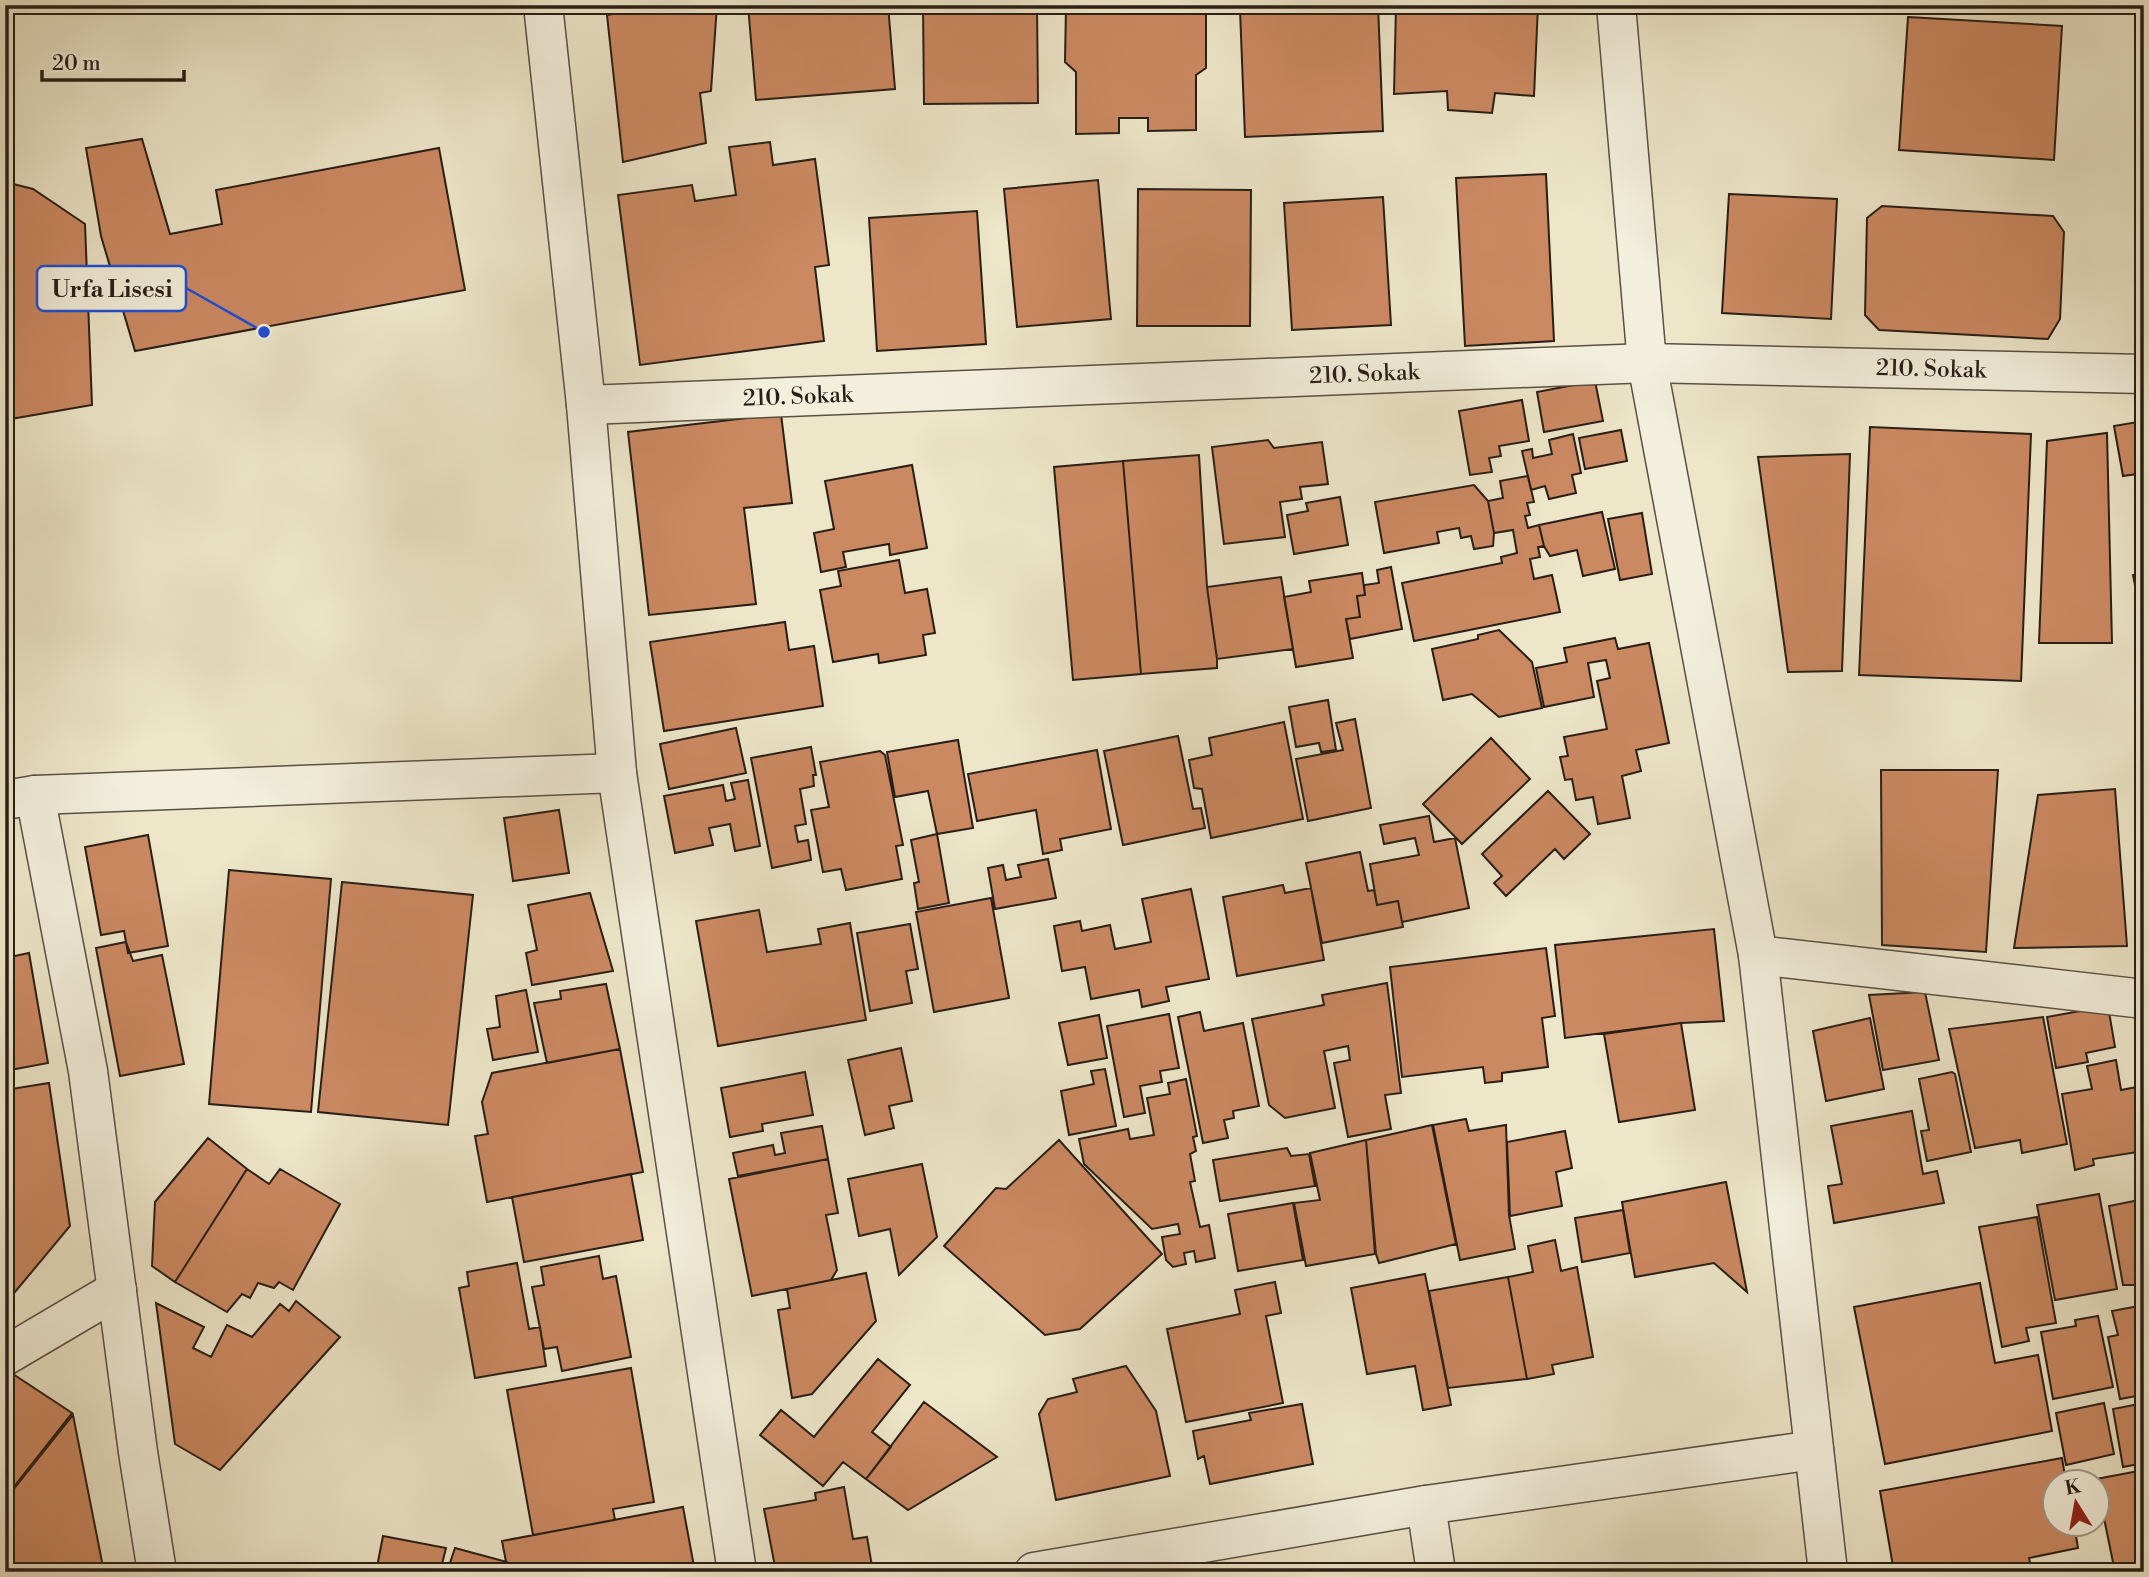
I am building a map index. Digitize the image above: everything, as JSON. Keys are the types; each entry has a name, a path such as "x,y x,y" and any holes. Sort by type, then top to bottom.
{"street":[{"path":"543,5 586,405 617,773 737,1572"},
{"path":"1616,5 1647,363 1758,955 1828,1572"},
{"name":"210. Sokak","path":"586,405 1647,363 2144,374"},
{"path":"157,1572 138,1452 88,1071 20,797 617,773"},
{"path":"1758,955 2144,999"},
{"path":"5,1356 117,1290"},
{"path":"1034,1572 1426,1505 1815,1450"},
{"path":"1426,1505 1436,1572"}],"building":[{"path":"669,5 717,5 711,91 700,93 706,143 623,162 607,15"},
{"path":"748,5 888,5 895,89 756,100"},
{"path":"923,5 1037,5 1038,103 924,104"},
{"path":"1378,5 1383,131 1245,137 1240,10"},
{"path":"1396,5 1538,5 1534,96 1495,93 1492,113 1448,110 1447,91 1394,94"},
{"path":"1066,6 1206,7 1206,68 1196,75 1196,130 1148,131 1148,118 1119,118 1119,133 1076,134 1076,72 1065,62"},
{"path":"1908,17 2062,26 2054,160 1899,150"},
{"path":"142,139 170,234 222,224 216,190 439,148 465,290 135,351 101,236 86,148"},
{"path":"770,142 773,165 815,159 829,265 815,267 824,341 640,365 618,195 692,185 695,201 736,195 729,147"},
{"path":"1546,174 1554,341 1465,346 1456,178"},
{"path":"1098,180 1111,319 1017,327 1004,189"},
{"path":"5,182 33,189 85,224 92,405 5,420"},
{"path":"1138,189 1251,190 1250,326 1137,326"},
{"path":"1729,194 1837,199 1831,319 1722,313"},
{"path":"1383,197 1391,325 1292,330 1284,203"},
{"path":"1882,206 2053,216 2064,232 2060,319 2048,339 1879,330 1865,315 1867,218"},
{"path":"977,211 986,344 877,351 869,218"},
{"path":"1595,381 1603,421 1544,432 1537,392"},
{"path":"1522,400 1529,441 1499,446 1501,456 1489,458 1492,472 1470,475 1459,411"},
{"path":"781,414 792,503 744,508 756,604 649,615 628,432"},
{"path":"2144,414 2144,473 2123,476 2114,426 2138,422 2136,415"},
{"path":"1870,427 2031,434 2021,681 1859,675"},
{"path":"1621,430 1627,461 1585,469 1579,438"},
{"path":"2107,433 2112,643 2039,643 2047,441"},
{"path":"1573,434 1581,473 1572,475 1576,493 1549,499 1545,486 1531,490 1522,451 1532,449 1533,458 1552,454 1549,440"},
{"path":"1268,440 1274,448 1322,442 1328,484 1300,487 1302,499 1280,502 1285,537 1224,544 1212,447"},
{"path":"1850,454 1842,671 1788,672 1758,457"},
{"path":"1199,455 1207,587 1217,668 1141,674 1123,461"},
{"path":"1123,461 1141,674 1073,680 1054,467"},
{"path":"912,465 927,548 890,555 889,544 843,552 846,567 821,572 814,533 834,529 825,481"},
{"path":"1528,476 1534,502 1527,503 1530,515 1525,516 1528,528 1539,525 1544,546 1538,547 1540,557 1530,559 1534,579 1552,575 1560,612 1414,641 1402,583 1502,563 1501,557 1517,553 1513,530 1494,533 1488,501 1503,498 1500,481"},
{"path":"1474,485 1488,501 1494,533 1493,546 1474,549 1471,536 1461,538 1459,528 1437,532 1439,543 1384,553 1375,502"},
{"path":"1340,497 1348,545 1294,554 1287,515 1308,511 1306,503"},
{"path":"1602,512 1615,569 1583,576 1577,550 1550,556 1544,546 1539,525"},
{"path":"1642,513 1652,574 1620,580 1608,519"},
{"path":"899,560 905,593 927,589 935,633 923,635 926,655 879,663 878,654 833,662 820,590 841,586 838,571"},
{"path":"1391,567 1402,629 1350,639 1346,619 1360,617 1357,596 1365,595 1364,585 1379,583 1377,570"},
{"path":"1362,573 1365,595 1357,596 1360,617 1346,619 1353,658 1296,667 1284,597 1311,592 1309,581"},
{"path":"2144,573 2144,631 2133,575"},
{"path":"1281,577 1293,649 1217,659 1207,587"},
{"path":"785,622 789,650 814,646 823,706 664,731 650,642"},
{"path":"1499,630 1532,662 1542,708 1499,717 1472,694 1443,700 1432,649 1478,639 1478,635"},
{"path":"1615,638 1618,649 1649,643 1669,743 1636,750 1641,771 1622,776 1630,818 1598,824 1593,797 1576,800 1572,779 1565,780 1560,757 1568,756 1564,737 1607,729 1597,681 1610,678 1606,660 1588,663 1594,697 1544,707 1536,668 1567,662 1564,648"},
{"path":"1328,700 1336,750 1321,752 1319,743 1296,747 1289,707"},
{"path":"1355,719 1371,808 1308,821 1296,759 1343,750 1336,723"},
{"path":"1284,722 1303,819 1211,838 1202,789 1194,788 1189,760 1212,755 1209,738"},
{"path":"736,728 746,773 669,789 660,744"},
{"path":"1178,736 1193,809 1201,808 1205,828 1123,845 1104,751"},
{"path":"1491,738 1530,779 1462,844 1423,804"},
{"path":"958,740 973,828 937,834 928,791 895,797 887,752"},
{"path":"811,747 816,775 813,775 814,786 800,789 806,824 795,826 798,842 808,840 811,860 772,868 751,758"},
{"path":"1097,750 1111,829 1060,839 1062,850 1043,854 1036,810 977,821 968,774"},
{"path":"880,751 885,755 903,845 896,846 902,879 846,890 841,869 823,872 811,810 829,807 820,762"},
{"path":"2139,757 2144,757 2144,786"},
{"path":"1881,770 1998,770 1986,952 1882,945"},
{"path":"748,780 760,846 735,851 730,824 709,828 713,845 675,853 664,796 723,785 726,801 735,799 731,783"},
{"path":"2115,789 2127,946 2014,948 2038,795"},
{"path":"1548,791 1590,834 1564,859 1555,849 1506,896 1494,883 1502,876 1482,854"},
{"path":"559,810 569,873 513,881 504,818"},
{"path":"1429,816 1434,842 1455,838 1469,908 1402,922 1398,901 1377,905 1370,864 1419,855 1415,838 1384,844 1380,825"},
{"path":"937,834 949,903 918,909 914,883 919,882 911,840"},
{"path":"148,835 168,946 128,953 124,931 101,935 85,847"},
{"path":"1360,852 1368,891 1374,890 1377,905 1398,901 1403,927 1322,943 1306,863"},
{"path":"1048,859 1056,898 995,909 988,868 1003,865 1006,880 1021,877 1018,865"},
{"path":"229,870 331,879 311,1112 209,1104"},
{"path":"2144,878 2144,918 2139,879"},
{"path":"342,882 473,895 448,1125 318,1112"},
{"path":"1283,885 1285,893 1311,888 1324,960 1237,976 1223,897"},
{"path":"1191,889 1209,979 1166,987 1169,1001 1142,1007 1139,990 1091,999 1085,967 1062,971 1054,926 1080,921 1082,931 1110,925 1115,949 1151,942 1142,899"},
{"path":"590,893 613,971 532,985 526,953 537,950 528,905"},
{"path":"991,898 1009,998 934,1012 916,912"},
{"path":"759,910 767,952 821,944 818,929 850,923 866,1020 718,1046 696,921"},
{"path":"910,924 918,969 906,971 912,1003 870,1011 857,933"},
{"path":"1714,929 1724,1021 1681,1023 1565,1038 1555,945"},
{"path":"126,942 133,961 162,955 184,1064 120,1076 96,948"},
{"path":"1546,948 1555,1016 1542,1018 1548,1067 1502,1073 1502,1081 1485,1083 1483,1067 1402,1077 1390,967"},
{"path":"29,953 48,1063 5,1071 5,958"},
{"path":"1387,983 1401,1093 1385,1095 1391,1129 1348,1137 1334,1063 1350,1060 1348,1046 1324,1051 1335,1108 1285,1118 1269,1105 1252,1019 1324,1005 1322,995"},
{"path":"606,984 620,1049 547,1063 534,1003 561,999 560,991"},
{"path":"526,990 538,1052 493,1060 487,1029 500,1027 496,996"},
{"path":"1925,992 1939,1060 1883,1070 1869,995"},
{"path":"2108,1006 2115,1047 2086,1053 2088,1062 2056,1068 2047,1017"},
{"path":"1200,1012 1204,1031 1243,1023 1259,1106 1233,1111 1234,1118 1224,1120 1228,1138 1203,1143 1178,1017"},
{"path":"1169,1014 1179,1068 1160,1071 1162,1082 1140,1086 1145,1113 1124,1117 1107,1026"},
{"path":"1099,1015 1107,1058 1068,1065 1059,1023"},
{"path":"2043,1017 2067,1144 2022,1153 2020,1140 1975,1148 1949,1029"},
{"path":"1870,1018 1884,1089 1826,1101 1813,1031"},
{"path":"1681,1023 1695,1110 1619,1122 1604,1034"},
{"path":"901,1048 912,1101 889,1106 894,1128 865,1135 848,1060"},
{"path":"620,1049 643,1172 487,1202 475,1136 488,1134 482,1102 492,1073"},
{"path":"2116,1060 2121,1090 2142,1086 2144,1151 2093,1159 2094,1165 2075,1170 2062,1094 2092,1089 2087,1066"},
{"path":"1105,1069 1116,1126 1069,1135 1061,1091 1094,1084 1091,1071"},
{"path":"805,1072 813,1115 762,1124 763,1131 730,1137 721,1088"},
{"path":"1952,1072 1955,1074 1971,1152 1927,1161 1921,1131 1929,1130 1919,1079"},
{"path":"1186,1079 1197,1136 1193,1137 1196,1151 1190,1154 1195,1181 1190,1182 1200,1227 1209,1225 1215,1258 1196,1262 1194,1251 1184,1253 1186,1264 1173,1267 1166,1260 1162,1237 1180,1234 1178,1224 1152,1229 1084,1164 1079,1139 1128,1129 1130,1139 1154,1135 1147,1098 1170,1094 1168,1083"},
{"path":"49,1083 70,1226 5,1304 5,1090"},
{"path":"1912,1111 1923,1174 1937,1171 1944,1203 1834,1223 1828,1186 1842,1184 1831,1126"},
{"path":"1466,1119 1469,1131 1506,1125 1509,1215 1515,1249 1460,1260 1433,1125"},
{"path":"1432,1125 1456,1244 1379,1263 1366,1140"},
{"path":"822,1126 828,1159 738,1176 733,1153 773,1145 775,1155 785,1153 781,1133"},
{"path":"1565,1131 1572,1168 1556,1172 1562,1206 1510,1216 1507,1142"},
{"path":"208,1138 247,1169 175,1282 152,1266 155,1202"},
{"path":"1059,1140 1162,1254 1080,1329 1045,1335 944,1246 996,1188 1006,1189"},
{"path":"1366,1140 1375,1254 1306,1266 1294,1203 1320,1200 1310,1153"},
{"path":"1287,1148 1291,1156 1309,1154 1315,1186 1220,1201 1213,1160"},
{"path":"828,1159 838,1213 826,1215 837,1270 831,1280 752,1296 729,1179"},
{"path":"922,1164 937,1237 899,1275 890,1229 859,1236 848,1179"},
{"path":"247,1169 269,1184 280,1169 340,1204 293,1290 279,1282 274,1288 258,1283 250,1298 242,1294 227,1312 175,1282"},
{"path":"631,1174 643,1240 524,1262 512,1197"},
{"path":"1726,1182 1747,1292 1714,1263 1635,1277 1622,1202"},
{"path":"2099,1194 2117,1289 2055,1300 2037,1205"},
{"path":"2144,1199 2144,1302 2138,1303 2135,1285 2123,1285 2109,1206"},
{"path":"1293,1203 1303,1260 1238,1271 1228,1214"},
{"path":"1623,1210 1630,1253 1582,1262 1575,1218"},
{"path":"2037,1217 2056,1323 2026,1328 2029,1341 2002,1347 1979,1227"},
{"path":"1555,1240 1561,1271 1577,1267 1593,1357 1552,1365 1554,1374 1527,1379 1508,1277 1533,1272 1528,1246"},
{"path":"599,1256 603,1279 616,1276 631,1357 562,1371 557,1347 544,1349 532,1287 544,1285 541,1267"},
{"path":"517,1263 529,1329 540,1327 546,1366 475,1378 459,1288 469,1286 467,1272"},
{"path":"866,1273 876,1321 812,1394 792,1398 778,1310 790,1308 787,1289"},
{"path":"1425,1274 1451,1405 1423,1410 1415,1366 1367,1374 1351,1288"},
{"path":"1508,1277 1527,1379 1448,1388 1429,1291"},
{"path":"1275,1282 1281,1313 1266,1316 1283,1403 1186,1422 1167,1329 1240,1314 1235,1290"},
{"path":"1980,1283 1995,1363 2038,1355 2052,1431 1885,1464 1854,1307"},
{"path":"296,1301 340,1337 220,1470 175,1444 156,1303 204,1327 193,1348 211,1357 227,1325 252,1337 280,1304 289,1311"},
{"path":"2144,1305 2144,1380 2139,1381 2142,1395 2120,1399 2108,1337 2118,1335 2112,1311"},
{"path":"2098,1316 2113,1387 2053,1399 2041,1332 2076,1326 2075,1320"},
{"path":"878,1359 910,1385 872,1432 891,1447 866,1479 843,1462 823,1486 760,1435 781,1410 814,1437"},
{"path":"1126,1366 1156,1411 1170,1476 1056,1500 1039,1414 1048,1399 1077,1392 1073,1379"},
{"path":"631,1368 654,1502 613,1509 615,1520 533,1535 507,1390"},
{"path":"10,1372 72,1413 5,1498 5,1378"},
{"path":"924,1402 997,1457 908,1510 866,1479"},
{"path":"2104,1403 2114,1454 2066,1465 2056,1413"},
{"path":"2144,1403 2144,1463 2123,1467 2113,1409"},
{"path":"1302,1404 1313,1464 1210,1484 1204,1456 1198,1459 1193,1431 1251,1420 1249,1413"},
{"path":"73,1415 104,1572 5,1572 5,1500"},
{"path":"2062,1458 2064,1468 2040,1468 2040,1538 2076,1538 2078,1548 2029,1558 2032,1572 1894,1572 1880,1491"},
{"path":"2144,1470 2144,1572 2115,1572 2108,1538 2110,1476"},
{"path":"844,1487 853,1539 867,1537 873,1572 776,1572 764,1509 816,1500 815,1493"},
{"path":"683,1507 695,1572 508,1572 502,1541"},
{"path":"383,1536 446,1548 440,1572 376,1572"},
{"path":"455,1548 507,1562 508,1572 447,1572"}],"place":[{"name":"Urfa Lisesi","path":"264,332"}]}
